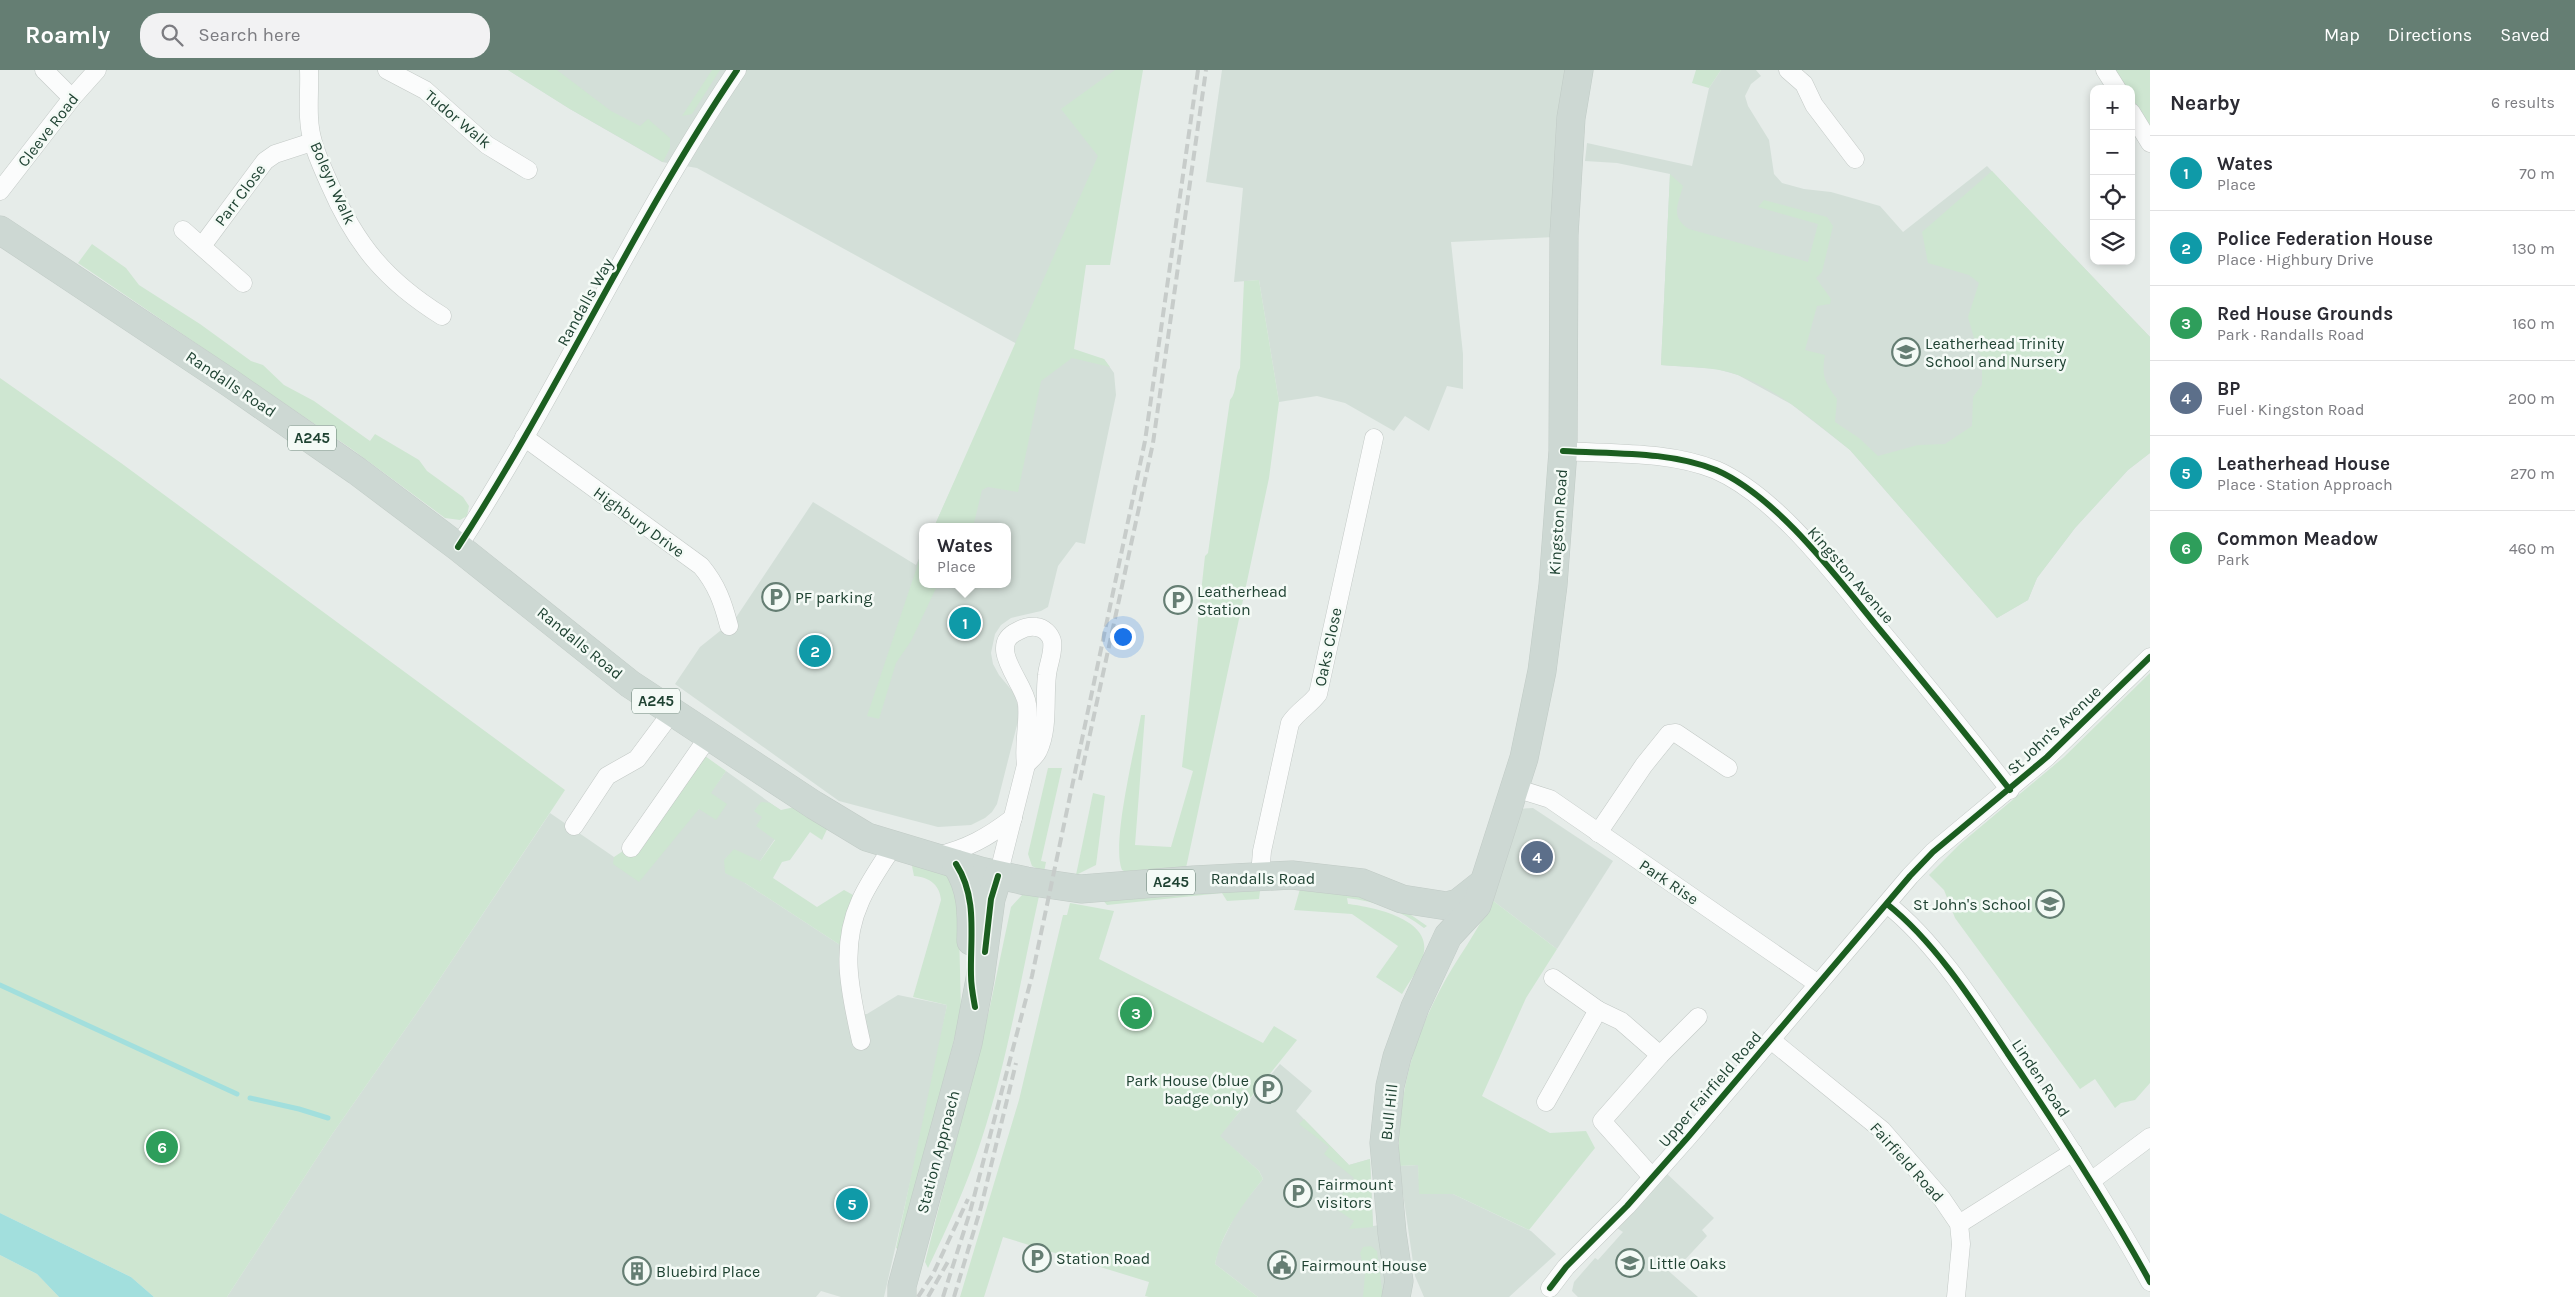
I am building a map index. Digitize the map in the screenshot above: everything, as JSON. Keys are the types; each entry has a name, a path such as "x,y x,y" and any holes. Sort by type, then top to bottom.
{"main road":[{"name":"Kingston Road","path":"1441,951 1448,936 1477,905 1482,884 1515,788 1533,717 1547,637 1563,452 1564,235 1571,118 1579,70"},
{"name":"Randalls Road","path":"0,230 308,436 458,547 630,684 846,826 893,846 998,876 1035,883 1094,889 1260,875 1292,875 1362,883 1402,899 1447,906 1463,900 1482,884"},
{"name":"Station Approach","path":"944,861 966,882 972,904 971,978 975,1007"},
{"name":"Station Approach","path":"902,1297 902,1286 968,1042 991,899 998,876"},
{"name":"Randalls Road","path":"1402,899 1437,927 1441,938 1441,951"},
{"name":"Bull Hill","path":"1401,1292 1385,1163 1384,1143 1389,1096 1404,1033 1441,951"}],"street":[{"path":"44,70 72,98"},
{"name":"Cleeve Road","path":"0,191 72,98 97,70"},
{"name":"Boleyn Walk","path":"309,70 312,142 342,212 372,258 412,297 442,316"},
{"name":"Tudor Walk","path":"387,70 425,90 487,145 528,170"},
{"name":"Randalls Way","path":"458,547 524,437 692,138 737,70"},
{"path":"1788,70 1804,84 1814,105 1855,160"},
{"path":"2105,70 2114,85"},
{"path":"2135,119 2150,143"},
{"name":"Parr Close","path":"202,246 264,161 275,154 312,142"},
{"path":"183,230 243,283"},
{"name":"Highbury Drive","path":"524,437 701,566 713,580 721,598 728,626"},
{"name":"Oaks Close","path":"1260,875 1262,851 1290,723 1296,714 1312,703 1318,694 1374,438"},
{"name":"Kingston Avenue","path":"1563,452 1665,458 1693,462 1718,471 1739,483 1795,532 1836,576 2010,790"},
{"path":"998,876 1026,765 1023,748 1028,719 1027,702 1022,684 1006,660 1005,649 1008,639 1014,632 1024,628 1036,627 1047,631 1052,640 1052,650 1047,673 1044,725 1038,751 1026,765"},
{"name":"St John's Avenue","path":"1887,904 1933,852 2010,790 2104,704 2150,657"},
{"path":"574,826 607,776 637,759 672,712"},
{"path":"1598,833 1644,765 1669,734 1676,733 1728,768"},
{"path":"631,848 709,736"},
{"name":"Park Rise","path":"1515,788 1550,799 1818,984"},
{"path":"944,861 972,846 1013,818"},
{"path":"861,1042 850,988 848,960 850,932 860,902 893,846"},
{"name":"Upper Fairfield Road","path":"1550,1288 1566,1267 1618,1215 1652,1177 1887,904"},
{"name":"Linden Road","path":"1887,904 1906,921 1953,975 1989,1025 2073,1152 2150,1282"},
{"path":"1553,978 1598,1010 1621,1021 1660,1055"},
{"path":"1546,1102 1598,1010"},
{"path":"1652,1177 1602,1121 1660,1055 1698,1017"},
{"name":"Fairfield Road","path":"1770,1040 1882,1130 1916,1167 1959,1224"},
{"path":"2091,1181 2150,1137"},
{"path":"1956,1297 1961,1244 1959,1224 2073,1152"}],"shaded area":[{"path":"508,70 1131,70 1099,156 1017,344 697,168 662,162 570,109"},
{"path":"1222,70 1567,70 1554,237 1451,242 1463,354 1463,389 1447,386 1429,431 1405,416 1394,431 1345,403 1317,396 1279,402 1259,280 1234,282 1243,188 1206,182"},
{"name":"Leatherhead Trinity School and Nursery","path":"1721,70 1756,70 1761,76 1751,84 1745,96 1748,106 1769,140 1774,174 1782,183 1804,189 1831,192 1880,206 1903,232 1987,166 2150,337 2150,453 2128,470 2075,528 2037,578 2028,600 1997,618 1850,450 1791,404 1738,375 1717,369 1661,365 1670,174 1617,163 1585,161 1587,143 1692,166 1709,88"},
{"path":"1017,344 1104,359 1114,373 1116,395 1085,544 1076,542 1058,566 1048,607 1041,611 1011,618 1001,625 995,634 991,653 993,664 999,675 1014,693 1020,713 997,804 985,818 971,825 938,827 839,801 675,684 700,647 735,619 813,502 916,565 919,558 919,588 1011,588 1011,523 936,523"},
{"path":"726,771 790,817 745,883 840,945 847,1014 867,1014 898,995 947,1005 933,1082 884,1297 841,1297 821,1291 816,1297 227,1297 333,1133 425,1001 550,813 614,857 614,864 699,809"},
{"path":"1533,808 1613,861 1557,949 1492,900 1516,809"},
{"path":"1280,1064 1312,1091 1296,1111 1349,1165 1370,1159 1373,1226 1380,1225 1389,1297 1258,1297 1215,1264 1218,1250 1237,1211 1263,1179 1259,1171 1219,1136"},
{"path":"1418,1165 1420,1194 1453,1194 1531,1231 1556,1254 1509,1297 1424,1297 1415,1276 1399,1166"},
{"path":"1665,1172 1714,1218 1702,1230 1707,1236 1680,1265 1672,1257 1664,1267 1698,1297 1578,1297 1572,1291 1574,1282 1595,1258 1598,1260 1623,1232 1617,1228"}],"green space":[{"path":"508,70 557,70 611,111 640,126 648,119 670,138 670,148 663,162 570,109"},
{"path":"712,70 720,70 692,114 682,116"},
{"path":"1115,70 1143,70 1110,265 1086,265 1074,349 1104,359 1110,367 1072,358 1041,381 1018,492 988,487 982,490 974,523 936,523 1098,156 1061,109"},
{"path":"1696,70 1721,70 1709,88 1692,83"},
{"path":"2115,70 2150,70 2150,128 2135,103 2135,85 2124,85"},
{"name":"Leatherhead Trinity School and Nursery","path":"1992,171 2150,337 2150,453 2128,470 2075,528 2037,578 2028,600 1997,618 1850,450 1810,418 1768,389 1738,375 1710,368 1661,365 1670,174 1683,186 1677,215 1679,220 1689,229 1808,262 1818,224 1758,207 1764,200 1827,217 1833,226 1822,272 1816,278 1831,299 1830,304 1817,306 1805,350 1825,355 1825,379 1837,399 1835,422 1859,438 1878,456 1918,445 1945,444 1972,426 1973,397 1982,385 1982,357 1973,344 1974,338 1968,317 1979,283 1969,275 1928,263 1922,232"},
{"path":"92,244 126,268 139,285 200,324 251,361 263,365 284,385 314,401 370,441 375,434 419,460 427,471 463,497 469,506 467,516 460,520 445,518 353,450 78,263"},
{"path":"1259,280 1279,402 1269,478 1186,868 1128,873 1122,870 1119,857 1119,839 1125,795 1141,715 1145,715 1135,845 1171,847 1193,771 1182,767 1205,556 1208,553 1230,400 1234,393 1240,368 1244,281"},
{"path":"0,378 121,463 565,790 425,1001 333,1133 227,1297 154,1297 131,1277 0,1213"},
{"path":"919,561 919,588 936,588 911,641 896,663 879,719 867,716"},
{"name":"St John's School","path":"2150,673 2150,1083 2135,1100 2121,1103 2115,1108 2095,1079 2080,1089 1955,918 1944,890 1929,875 1960,844 2064,757"},
{"path":"705,756 726,771 711,793 727,804 716,820 699,809 639,882 613,864 614,857 623,851"},
{"path":"1048,768 1062,768 1041,861 1046,862 1044,872 1032,866 1028,854"},
{"path":"1093,793 1105,796 1096,865 1076,875"},
{"path":"761,802 770,803 781,810 799,806 829,825 822,840 810,832 790,860 782,862 773,878 817,907 844,890 855,896 840,945 745,883 725,873 724,860 734,849 760,861 775,840 756,826 762,817 754,811"},
{"path":"912,866 933,868 943,872 958,887 961,1012 900,1250 896,1248 947,1005 913,997 941,900 936,886 929,880 914,876"},
{"path":"1261,883 1259,899 1227,901 1222,893 1107,905 1102,899"},
{"path":"1300,889 1345,890 1401,908 1427,926 1424,928 1406,916 1387,907 1368,901 1347,898 1348,904 1372,908 1399,917 1411,924 1420,933 1424,944 1423,957 1402,994 1376,977 1398,946 1352,914 1294,910"},
{"path":"1022,895 1039,896 1013,1020 990,1111 970,1174 928,1268 925,1262 989,1011 1011,907"},
{"path":"1492,900 1557,949 1526,998 1482,1096 1550,1133 1586,1131 1595,1148 1529,1230 1453,1194 1419,1194 1418,1165 1399,1166 1400,1120 1403,1097 1413,1054 1440,990"},
{"path":"1070,903 1114,911 1099,959 1263,1043 1274,1026 1297,1040 1220,1136 1259,1171 1263,1179 1228,1229 1215,1264 1258,1297 1149,1297 1145,1296 1149,1282 1003,1237 984,1297 960,1297 1019,1100 1063,915 1067,915"},
{"path":"1304,1119 1349,1165 1370,1159 1373,1227 1349,1229 1354,1221 1333,1207 1354,1178 1324,1154 1329,1147 1299,1124"},
{"path":"1371,1246 1377,1251 1383,1297 1363,1297 1365,1275 1360,1253 1363,1247"},
{"path":"0,1255 37,1274 59,1297 0,1297"}],"water":[{"path":"0,1213 131,1277 154,1297 59,1297 37,1274 0,1255"}],"waterway":[{"path":"0,985 237,1094"},
{"path":"250,1098 299,1109 328,1118"}],"railway":[{"path":"943,1297 970,1212 1032,976 1145,441 1198,70"},
{"path":"1080,780 1153,443 1206,70"},
{"path":"954,1297 981,1207 1016,1063"},
{"path":"918,1297 933,1274 968,1199"},
{"path":"928,1297 950,1258"}],"cycle path":[{"path":"458,547 529,429 664,187 737,70"},
{"path":"1563,451 1641,454 1679,459 1716,470 1761,498 1803,538 1823,561 2010,790"},
{"path":"1550,1288 1566,1267 1627,1206 1689,1136 1910,876 1933,852 2047,757 2150,657"},
{"path":"956,864 963,877 970,904 972,932 971,979 975,1007"},
{"path":"985,952 991,899 998,876"},
{"path":"1887,904 1921,936 1967,994 2082,1166 2150,1282"}],"place":[{"name":"Leatherhead Trinity School and Nursery","path":"1906,352"},
{"name":"PF parking","path":"776,597"},
{"name":"Leatherhead Station","path":"1178,600"},
{"name":"Wates","path":"965,623"},
{"name":"Police Federation House","path":"815,651"},
{"name":"BP","path":"1537,857"},
{"name":"St John's School","path":"2050,904"},
{"name":"Red House Grounds","path":"1136,1013"},
{"name":"Park House (blue badge only)","path":"1268,1089"},
{"name":"Common Meadow","path":"162,1147"},
{"name":"Fairmount visitors","path":"1298,1193"},
{"name":"Leatherhead House","path":"852,1204"},
{"name":"Station Road","path":"1037,1258"},
{"name":"Little Oaks","path":"1630,1263"},
{"name":"Fairmount House","path":"1282,1265"},
{"name":"Bluebird Place","path":"637,1271"}]}
